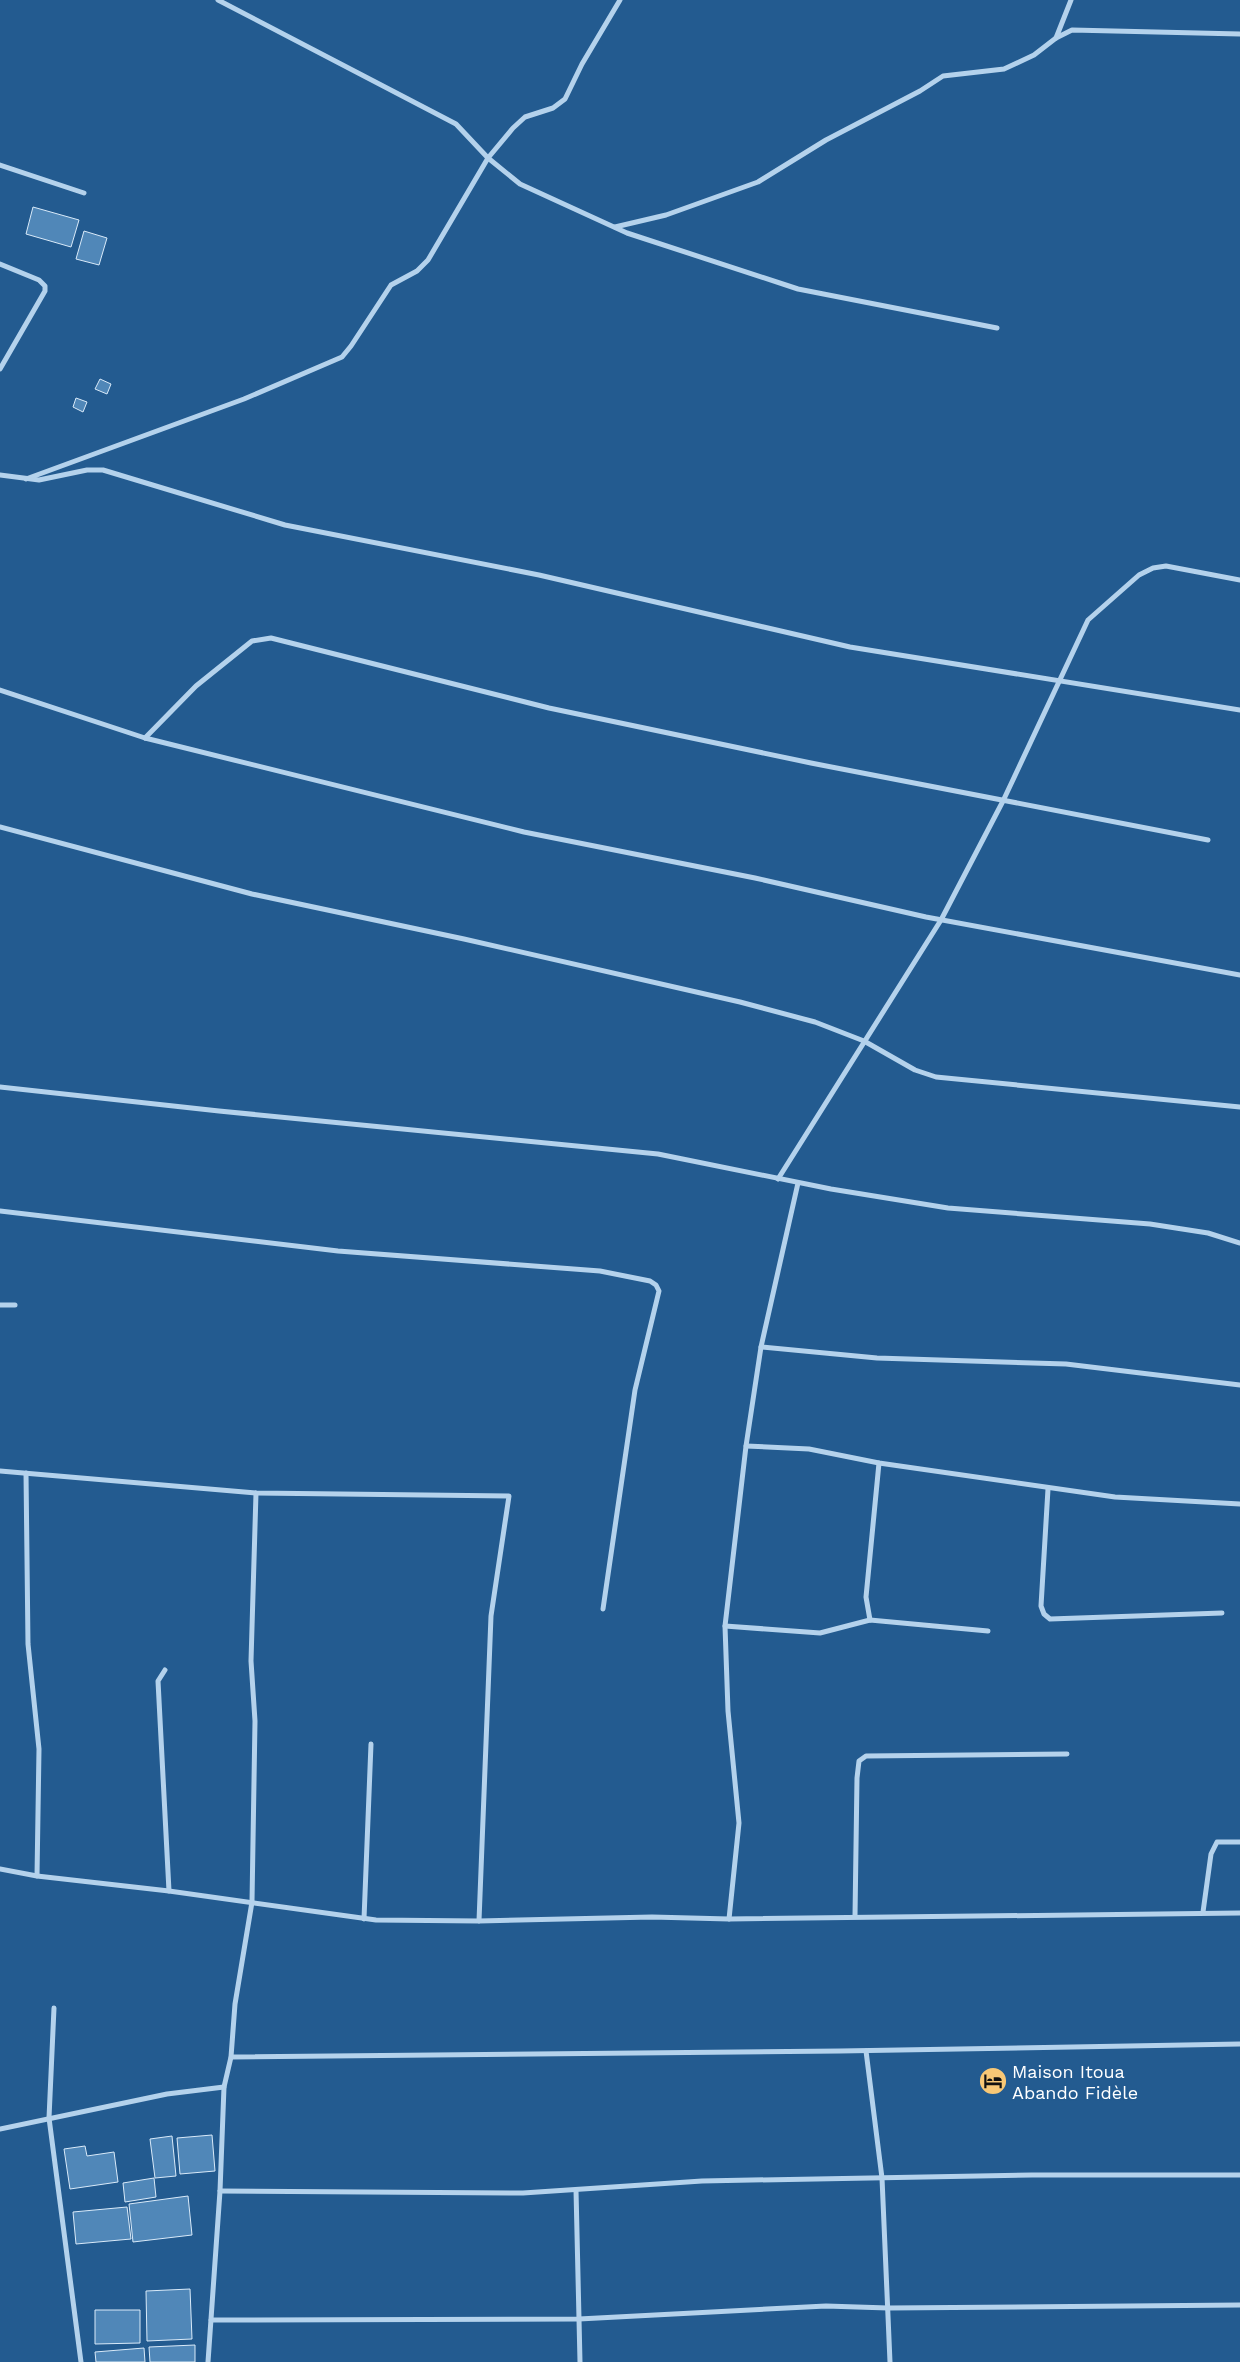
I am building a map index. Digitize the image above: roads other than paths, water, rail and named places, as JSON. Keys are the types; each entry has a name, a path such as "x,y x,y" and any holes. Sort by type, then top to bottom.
{"street":[{"path":"218,0 456,124 488,158 520,184 615,227 798,289 997,328"},
{"path":"25,479 244,398 342,357 391,284 416,271 428,260 488,158 525,116 554,108 565,99 582,64 620,0"},
{"path":"1056,38 1071,0"},
{"path":"615,227 666,215 758,182 826,140 920,91 943,76 1004,69 1034,55 1056,38 1072,30 1240,34"},
{"path":"0,165 84,193"},
{"path":"0,264 39,280 45,286 45,291 0,369"},
{"path":"0,475 25,479 50,479 86,470 103,470 285,526 539,575 850,647 1240,710"},
{"path":"778,1179 940,920 1003,801 1060,681 1076,641 1088,620 1139,575 1153,568 1166,566 1240,580"},
{"path":"145,738 196,686 245,646 252,641 271,638 549,708 1003,801 1208,840"},
{"path":"0,690 145,738 524,832 755,878 940,920 1240,975"},
{"path":"0,828 252,894 464,939 740,1002 815,1022 864,1041 915,1070 936,1077 1240,1107"},
{"path":"0,1087 219,1111 658,1154 798,1183 948,1208 1150,1224 1208,1233 1240,1243"},
{"path":"729,1919 739,1823 728,1710 724,1626 746,1446 761,1347 798,1183"},
{"path":"0,1211 338,1251 600,1271 650,1281 656,1285 659,1291 635,1390 603,1609"},
{"path":"0,1305 15,1305"},
{"path":"761,1347 877,1358 1066,1364 1240,1385"},
{"path":"746,1446 810,1449 879,1463 976,1476 1048,1489 1115,1497 1240,1504"},
{"path":"870,1620 866,1597 879,1463"},
{"path":"0,1471 256,1493 509,1496 491,1616 479,1921"},
{"path":"26,1473 28,1644 39,1749 37,1876"},
{"path":"1048,1489 1041,1606 1044,1614 1050,1619 1222,1613"},
{"path":"208,2362 220,2191 224,2086 231,2057 235,2004 252,1902 255,1721 251,1661 256,1493"},
{"path":"724,1626 820,1633 870,1620 988,1631"},
{"path":"165,1670 158,1681 169,1890"},
{"path":"364,1919 371,1744"},
{"path":"856,1916 857,1778 859,1761 866,1756 1067,1754"},
{"path":"1203,1912 1211,1854 1218,1842 1240,1842"},
{"path":"0,1869 37,1876 169,1890 364,1919 479,1921 652,1917 729,1919 856,1916 1240,1913"},
{"path":"54,2008 50,2118 81,2362"},
{"path":"231,2057 866,2051 1240,2044"},
{"path":"866,2051 882,2178 890,2362"},
{"path":"0,2130 168,2094 224,2086"},
{"path":"220,2191 523,2193 702,2181 1032,2175 1240,2175"},
{"path":"576,2190 580,2362"},
{"path":"211,2320 579,2319 826,2306 888,2308 946,2306 1240,2305"}],"place":[{"name":"Maison Itoua Abando Fidèle","path":"993,2081"}]}
